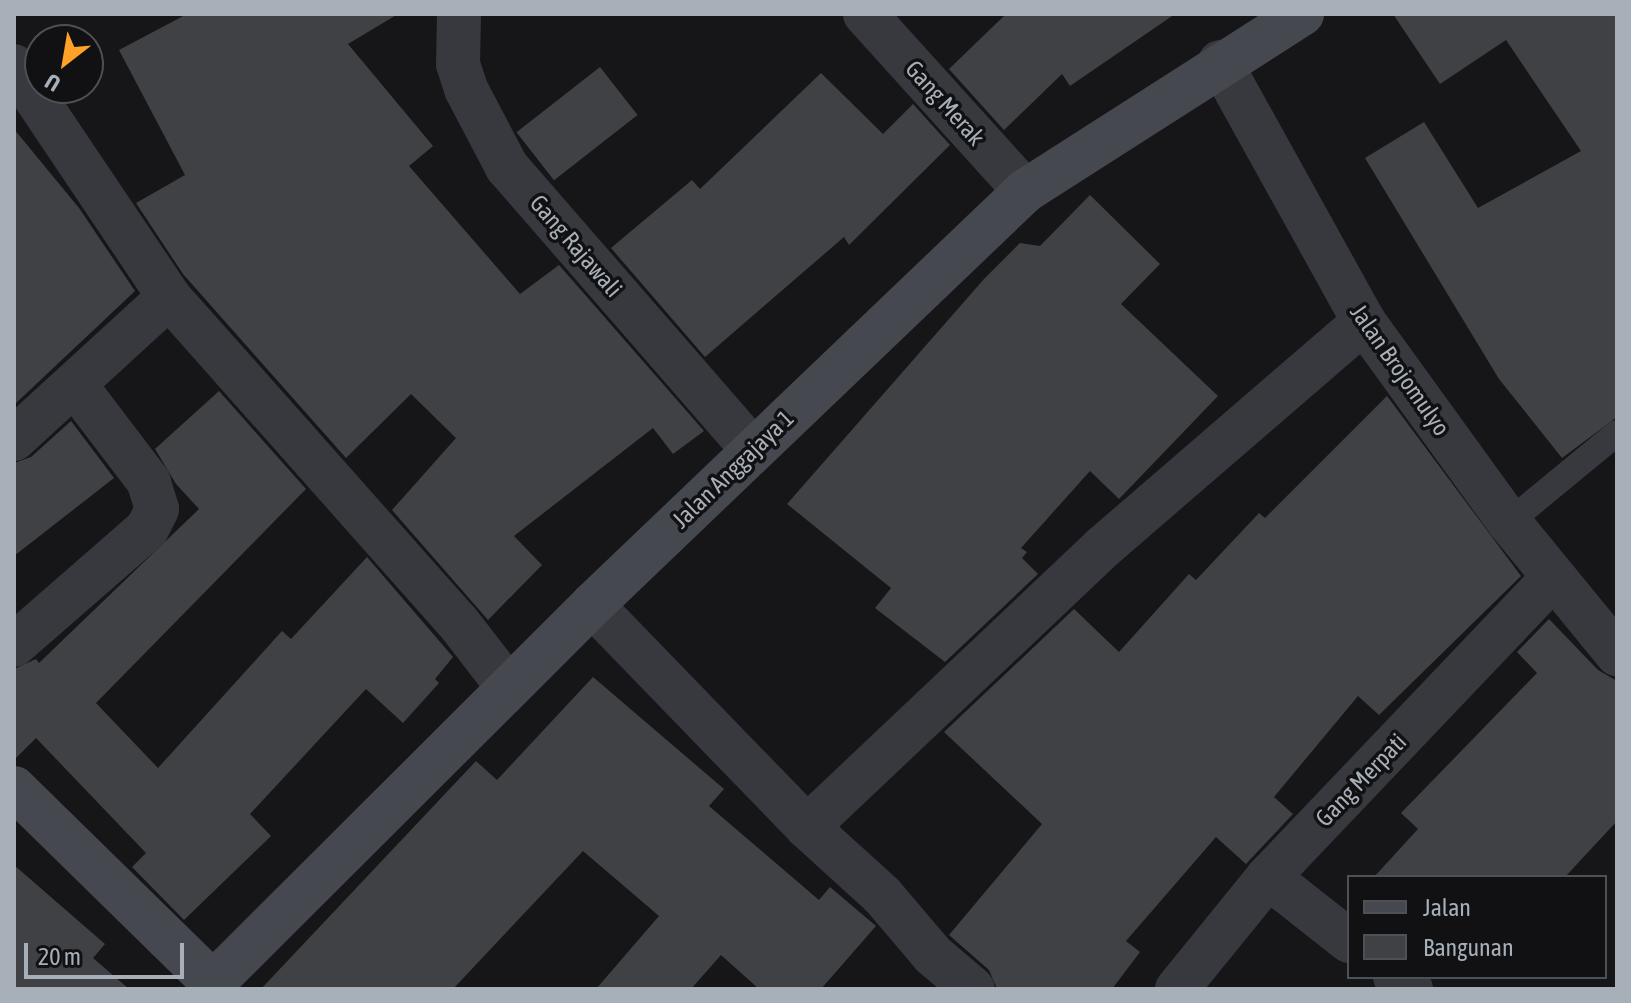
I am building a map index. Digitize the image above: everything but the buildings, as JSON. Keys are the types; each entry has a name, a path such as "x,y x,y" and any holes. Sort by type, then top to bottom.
{"main road":[{"name":"Jalan Anggajaya 1","path":"216,986 508,687 1025,191 1220,62 1302,14"},
{"path":"14,788 216,986"}],"street":[{"name":"Gang Rajawali","path":"459,14 458,64 466,89 507,167 753,450"},
{"name":"Gang Merak","path":"865,14 1025,191"},
{"name":"Jalan Brojomulyo","path":"1220,62 1364,322 1509,522 1617,654"},
{"path":"14,66 169,297 457,621 508,687"},
{"path":"14,439 169,297"},
{"path":"807,827 1103,547 1364,322"},
{"path":"14,645 147,529 157,509 149,482 75,385"},
{"name":"Gang Merpati","path":"1177,989 1268,877 1553,578"},
{"path":"592,605 807,827 973,989"},
{"path":"1268,877 1347,939"}],"lane":[{"path":"1509,522 1617,433"}]}
